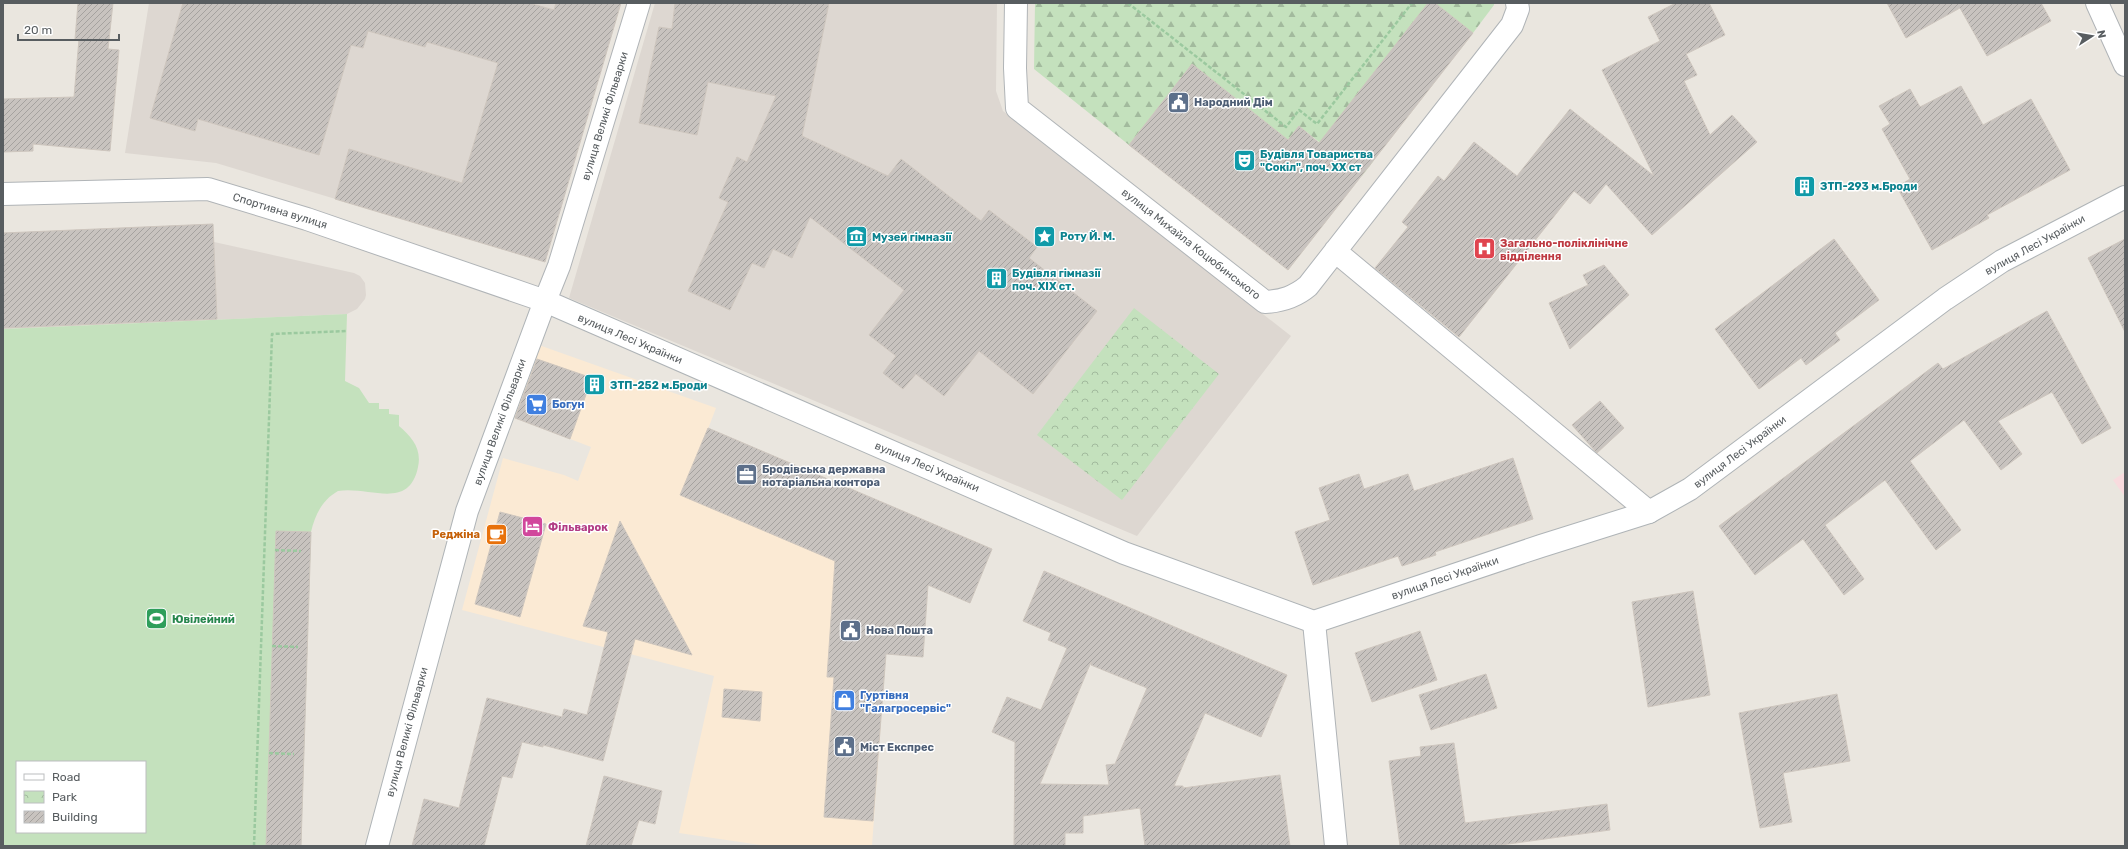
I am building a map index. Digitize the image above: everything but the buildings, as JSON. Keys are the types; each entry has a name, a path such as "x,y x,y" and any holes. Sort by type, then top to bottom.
{"street":[{"name":"вулиця Великі Фільварки","path":"377,846 467,511 559,266 639,3"},
{"name":"вулиця Михайла Коцюбинського","path":"1016,3 1017,108 1265,302 1286,299 1308,286 1512,25 1518,9 1517,3"},
{"path":"2098,3 2125,65"},
{"name":"Спортивна вулиця","path":"3,194 208,189 307,219 545,301"},
{"name":"вулиця Лесі Українки","path":"545,301 1124,553 1314,622 1541,546 1650,512 1690,489 1945,299 2002,261 2125,197"},
{"path":"1334,251 1650,512"},
{"path":"1314,622 1336,846"}],"path":[{"path":"1128,3 1286,127 1299,110 1317,124 1412,3"},
{"path":"254,846 272,334 346,331"},
{"path":"275,550 301,551"},
{"path":"272,646 298,647"},
{"path":"269,753 294,754"}],"shaded area":[{"path":"149,3 621,3 545,262 216,163 125,153"},
{"path":"655,3 997,3 996,91 1003,111 1291,336 1137,536 569,298"},
{"path":"213,224 214,242 354,273 360,276 365,283 365,299 357,309 347,314 3,329 3,233"},
{"path":"536,344 716,408 708,429 891,584 872,846 768,846 679,833 714,676 462,610 503,458 564,475 578,481 591,447 510,416"},
{"path":"2125,472 2125,497 2113,480"}],"green space":[{"path":"1035,3 1428,3 1333,126 1375,159 1362,176 1299,126 1288,140 1192,64 1129,145 1034,69"},
{"path":"1435,3 1494,3 1494,5 1473,33"},
{"path":"1134,308 1219,374 1122,500 1037,435"},
{"name":"Ювілейний","path":"347,314 345,381 359,388 369,403 379,403 379,409 389,409 389,414 399,415 399,426 415,444 419,455 419,461 413,480 406,489 397,493 387,494 350,490 338,491 323,503 317,514 311,532 301,846 3,846 3,329"}],"place":[{"name":"Народний Дім","path":"1178,102"},
{"name":"Будівля Товариства \"Сокіл\", поч. ХХ ст","path":"1245,160"},
{"name":"ЗТП-293 м.Броди","path":"1805,186"},
{"name":"Роту Й. М.","path":"1045,236"},
{"name":"Музей гімназії","path":"856,237"},
{"name":"Загально-поліклінічне відділення","path":"1485,249"},
{"name":"Будівля гімназії поч. XIX ст.","path":"996,279"},
{"name":"ЗТП-252 м.Броди","path":"595,385"},
{"name":"Богун","path":"537,404"},
{"name":"Бродівська державна нотаріальна контора","path":"746,475"},
{"name":"Фільварок","path":"533,527"},
{"name":"Реджіна","path":"496,534"},
{"name":"Ювілейний","path":"156,619"},
{"name":"Нова Пошта","path":"851,630"},
{"name":"Гуртівня \"Галагросервіс\"","path":"845,701"},
{"name":"Міст Експрес","path":"845,747"}]}
